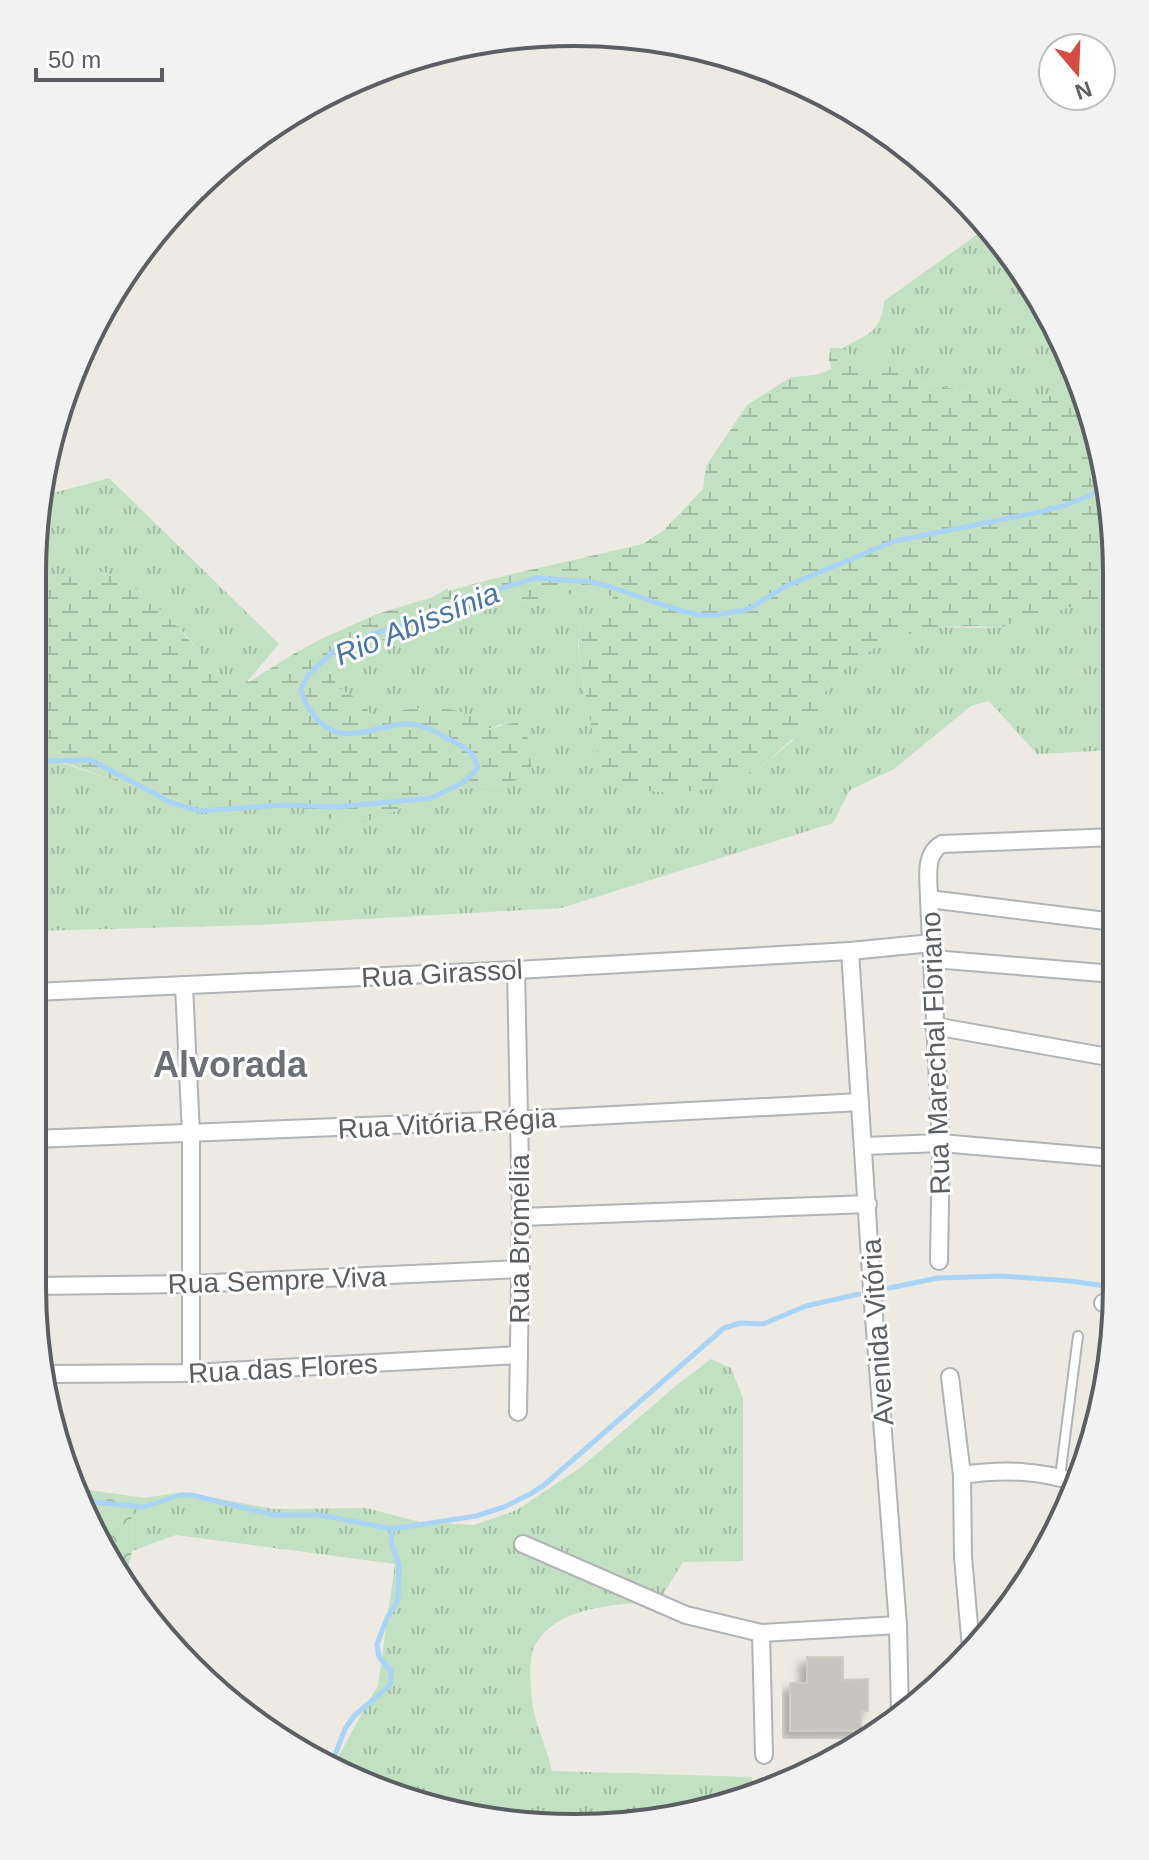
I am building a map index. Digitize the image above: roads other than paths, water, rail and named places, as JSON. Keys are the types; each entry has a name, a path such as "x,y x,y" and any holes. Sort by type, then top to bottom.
{"street":[{"name":"Rua Marechal Floriano","path":"939,1261 941,1143 929,861 935,847 942,844 1103,837"},
{"path":"929,899 1103,921"},
{"name":"Rua Girassol","path":"46,991 850,951 933,951 1103,973"},
{"name":"Avenida Vitória","path":"850,951 898,1625 900,1702"},
{"name":"Rua Bromélia","path":"516,970 521,1217 518,1412"},
{"path":"184,985 191,1134 191,1373"},
{"path":"934,1026 1103,1056"},
{"name":"Rua Vitória Régia","path":"46,1139 519,1120 860,1102"},
{"path":"863,1146 941,1143 1103,1157"},
{"path":"521,1217 868,1204"},
{"name":"Rua Sempre Viva","path":"46,1286 191,1284 521,1269"},
{"name":"Rua das Flores","path":"54,1374 191,1373 519,1355"},
{"path":"950,1377 962,1475 963,1557 970,1636"},
{"path":"962,1475 1021,1471 1066,1479"},
{"path":"523,1544 686,1615 761,1633 898,1625"},
{"path":"761,1633 764,1755"}],"lane":[{"path":"1060,1477 1078,1336"}],"waterway":[{"name":"Rio Abissínia","path":"46,761 91,760 172,803 199,811 284,805 337,807 431,798 464,782 478,768 471,753 419,725 396,725 350,734 329,729 310,710 301,689 308,675 336,649 465,599 536,578 592,582 700,615 749,609 786,586 895,541 1035,513 1096,493"},
{"path":"889,1288 938,1278 1001,1276 1103,1286"},
{"path":"93,1502 144,1507 180,1495 191,1495 274,1515 320,1515 392,1529 476,1516 504,1507 543,1486 724,1328 740,1323 763,1324 806,1306 859,1294"},
{"path":"335,1756 345,1729 354,1716 391,1683 391,1671 379,1657 377,1644 398,1597 399,1565 391,1542 392,1529"}],"district":[{"name":"Alvorada","path":"230,1064"}]}
